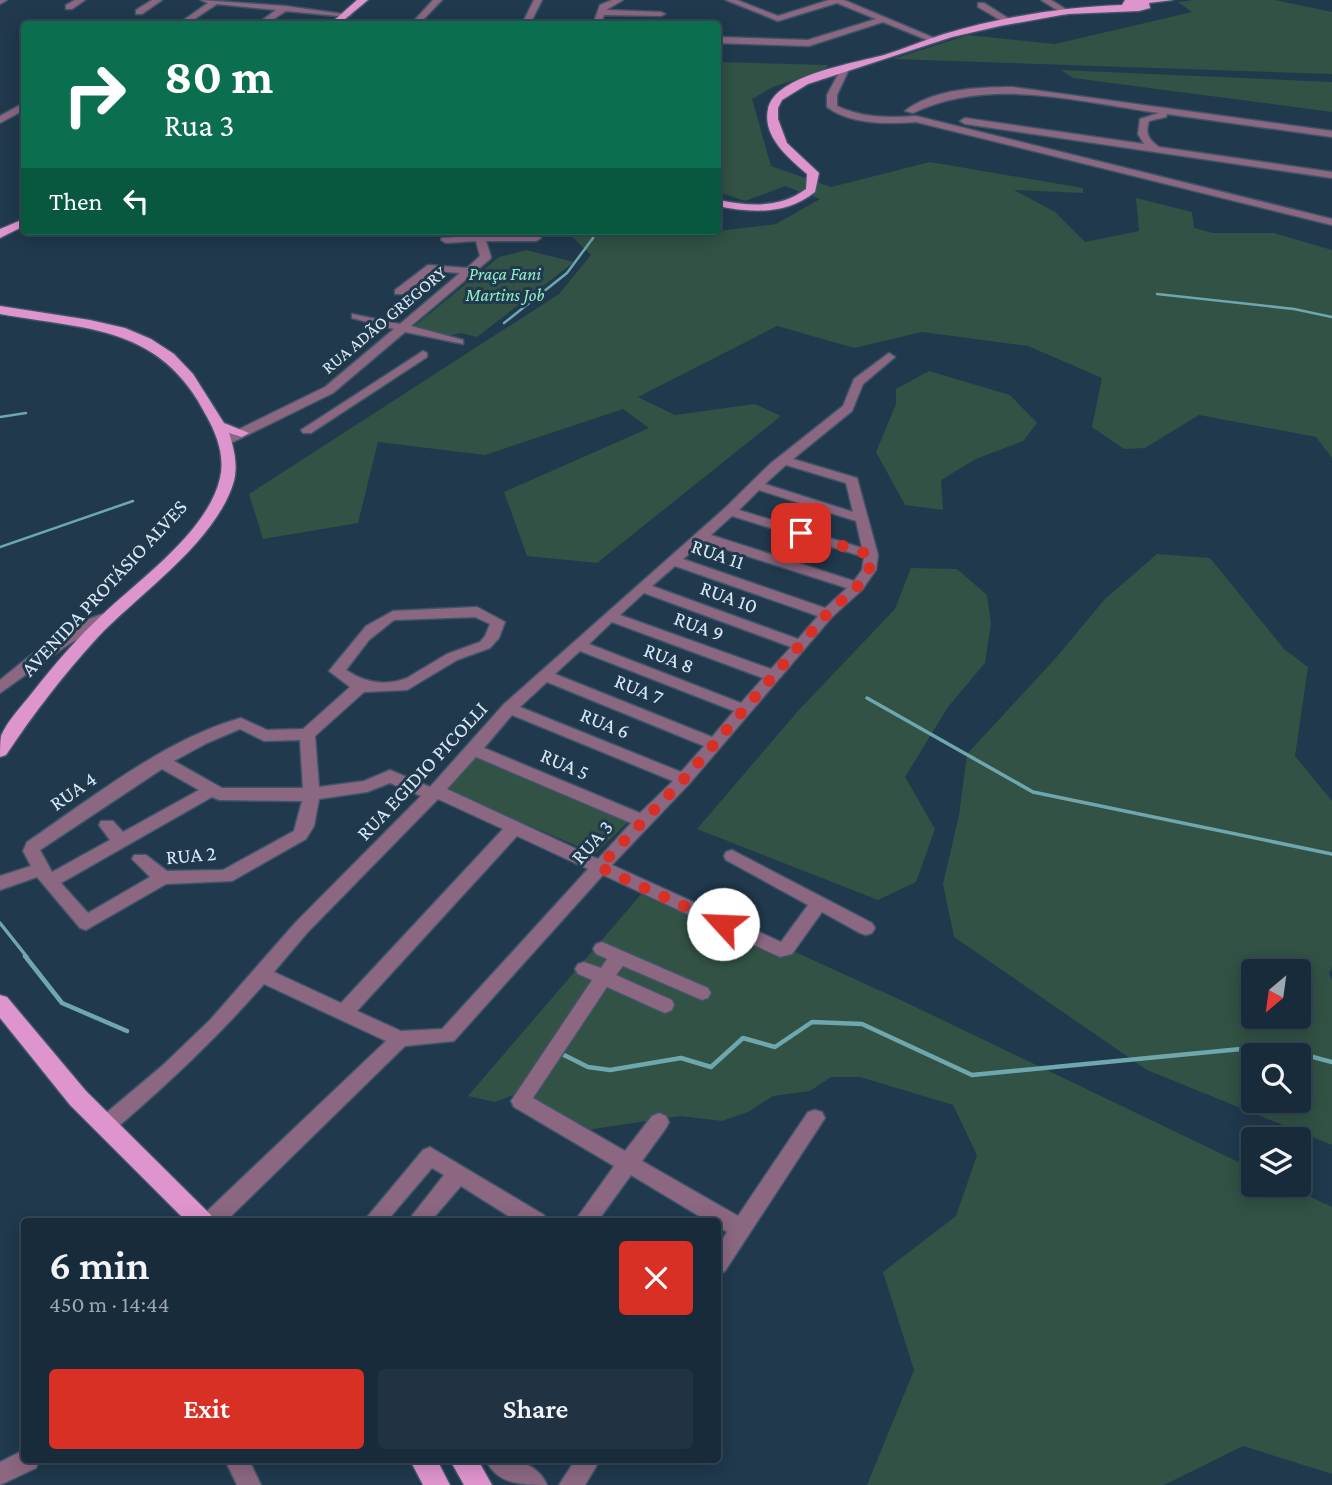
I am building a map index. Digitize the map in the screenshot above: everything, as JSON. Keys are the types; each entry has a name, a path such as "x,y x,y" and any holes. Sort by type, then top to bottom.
{"main road":[{"path":"338,21 363,0"},
{"path":"721,204 766,209 802,198 811,190 813,173 786,150 775,133 773,107 779,97 790,89 846,67 958,32 1133,3 1163,1"},
{"path":"0,233 21,223"},
{"name":"AVENIDA PROTÁSIO ALVES","path":"0,310 92,323 145,340 164,353 196,385 222,433 228,468 221,497 188,541 106,618 66,662 0,749"},
{"path":"222,433 242,433"},
{"path":"0,1003 78,1098 199,1218"},
{"path":"424,1463 437,1485"},
{"path":"465,1463 478,1485"}],"street":[{"path":"69,7 81,0"},
{"path":"139,12 158,0"},
{"path":"205,0 262,3 347,15"},
{"path":"418,21 438,0"},
{"path":"528,21 538,0"},
{"path":"598,21 604,6 619,0"},
{"path":"729,0 774,19 837,0 935,40"},
{"path":"1045,0 1068,13"},
{"path":"186,21 216,1"},
{"path":"981,5 1010,22"},
{"path":"266,21 285,8"},
{"path":"601,12 661,14"},
{"path":"721,40 809,43 884,19"},
{"path":"846,67 832,95 832,107 848,116 876,120 919,114 1332,175"},
{"path":"919,114 946,96 990,89 1033,92 1332,134"},
{"path":"1124,106 1145,119 1176,113"},
{"path":"0,120 21,108"},
{"path":"919,114 942,125 1332,222"},
{"path":"1145,119 1141,132 1144,140 1157,150"},
{"path":"942,125 960,120"},
{"path":"446,240 536,238"},
{"name":"RUA ADÃO GREGORY","path":"242,433 329,390 485,257 480,239"},
{"path":"399,292 432,267 469,271"},
{"path":"356,316 459,342"},
{"path":"307,430 358,402 423,355"},
{"name":"RUA EGIDIO PICOLLI","path":"106,1125 169,1072 262,975 301,928 435,793 509,708 730,511 755,485 848,408 859,382 889,357"},
{"path":"329,390 358,402"},
{"path":"784,460 852,481 871,555"},
{"path":"755,485 862,519"},
{"path":"730,511 871,555"},
{"path":"700,536 857,587"},
{"name":"RUA 3","path":"400,1040 447,1036 599,867 684,779 827,614 857,587 869,570 871,555"},
{"name":"RUA 11","path":"674,561 827,614"},
{"name":"RUA 10","path":"643,588 800,645"},
{"path":"360,687 337,671 367,633 387,617 398,614 477,612 498,622 492,638 485,645 452,657 412,682 402,686 360,687 307,734 264,736 239,723 201,739 163,762 219,794 310,794 367,786 390,776 515,827 780,950 786,949 819,903"},
{"name":"RUA 9","path":"610,616 774,676"},
{"path":"0,688 63,640 106,618"},
{"name":"RUA 8","path":"578,645 745,710"},
{"name":"RUA 7","path":"546,676 715,744"},
{"name":"RUA 6","path":"509,708 684,779"},
{"path":"307,734 310,794"},
{"name":"RUA 5","path":"472,749 642,821"},
{"name":"RUA 4","path":"45,876 31,851 33,846 126,783 163,762"},
{"path":"0,883 45,876 122,842 212,790"},
{"name":"RUA 2","path":"45,876 86,923 163,878 226,876 300,835 307,825 310,794"},
{"path":"107,825 122,842"},
{"path":"345,1012 515,827"},
{"path":"732,856 866,928"},
{"path":"140,859 163,878"},
{"path":"702,993 611,953 604,978 522,1101 741,1229"},
{"path":"584,969 665,1005"},
{"path":"214,1218 400,1040 262,975"},
{"path":"721,1259 815,1118"},
{"path":"587,1218 659,1122"},
{"path":"376,1218 430,1156 531,1218"},
{"path":"420,1218 459,1173"},
{"path":"0,1475 22,1463"},
{"path":"238,1463 249,1485"},
{"path":"502,1463 535,1485"},
{"path":"571,1485 586,1463"}],"green space":[{"path":"1275,0 1332,12 1332,74 893,59 968,35 1055,44 1192,12 1178,2"},
{"path":"721,62 828,65 824,70 773,87 752,99 771,166 831,187 930,162 1083,188 1083,193 1014,190 1055,212 1085,242 1139,231 1136,198 1192,212 1194,228 1213,233 1274,233 1332,250 1332,458 1316,437 1199,415 1145,448 1124,449 1092,427 1102,378 1028,346 922,332 854,348 777,326 638,397 675,415 755,404 781,416 597,563 527,556 504,492 649,428 623,409 485,455 378,442 358,523 263,539 249,494 559,294 591,255 570,235 721,235 721,231 776,224 820,199 785,186 745,201 721,193"},
{"path":"1061,70 1332,82 1332,112 1073,78"},
{"name":"Praça Fani Martins Job","path":"526,250 574,262 477,337 461,333 448,336 412,328 499,257"},
{"path":"929,371 1010,395 1037,423 1023,441 976,459 941,480 943,510 905,505 876,452 896,404 896,389"},
{"path":"1157,554 1210,558 1284,649 1308,667 1295,756 1332,801 1332,967 1329,973 1332,980 1332,1145 1311,1136 1311,1127 1288,1127 1253,1113 1311,1113 1311,1043 1241,1043 1241,1108 1147,1070 954,937 943,884 959,815 967,754 1054,660 1104,600"},
{"path":"911,568 957,569 987,595 991,624 985,663 948,707 905,777 935,829 916,882 878,900 697,829 798,711 895,609"},
{"path":"473,756 628,822 595,854 448,790"},
{"path":"649,885 907,1003 1241,1163 1241,1197 1311,1197 1332,1207 1332,1474 1243,1446 1164,1485 867,1485 914,1370 883,1272 956,1216 977,1155 953,1105 860,1077 831,1077 810,1091 773,1096 748,1112 722,1121 680,1116 587,1130 513,1095 495,1102 468,1096"}],"waterway":[{"path":"504,323 567,273 593,238"},
{"path":"1157,294 1294,309 1332,317"},
{"path":"0,417 26,413"},
{"path":"0,547 133,501"},
{"path":"867,698 1033,792 1332,854"},
{"path":"0,923 27,957"},
{"path":"25,956 62,1003 127,1031"},
{"path":"564,1055 588,1067 610,1070 681,1058 711,1067 743,1038 775,1047 812,1022 862,1024 972,1075 1272,1046 1332,1062"}],"route":[{"path":"723,924 599,867 684,779 827,614 857,587 869,570 871,555 801,533"}]}
